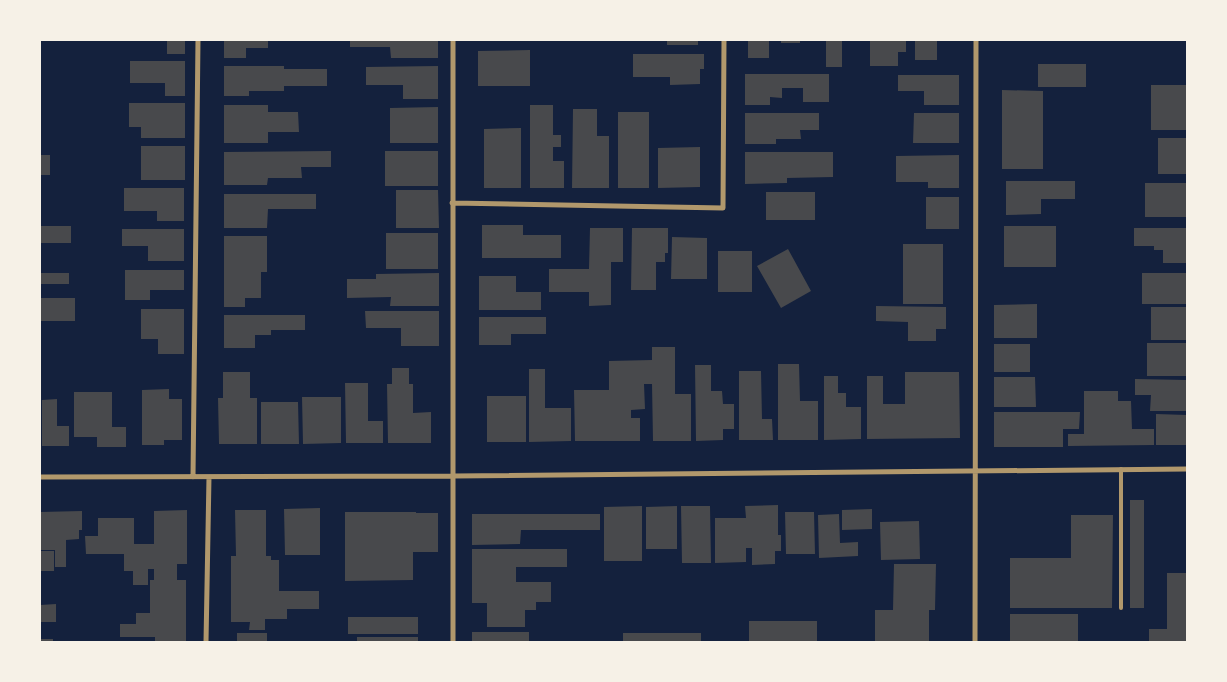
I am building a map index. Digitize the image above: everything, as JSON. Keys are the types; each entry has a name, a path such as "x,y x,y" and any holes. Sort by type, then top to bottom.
{"street":[{"path":"193,478 198,40"},
{"path":"453,40 453,642"},
{"path":"452,204 723,208 724,40"},
{"path":"975,642 976,40"},
{"path":"40,477 193,478 1187,469"},
{"path":"206,642 209,477"}],"lane":[{"path":"1121,608 1122,469"}],"building":[{"path":"167,40 185,40 185,54 167,54"},
{"path":"224,40 268,40 268,48 246,48 246,58 224,58"},
{"path":"350,40 438,40 438,58 391,58 390,47 350,47"},
{"path":"667,40 698,40 698,45 667,45"},
{"path":"748,40 769,40 769,58 748,58"},
{"path":"781,40 800,40 800,43 781,43"},
{"path":"826,40 842,40 842,67 826,67"},
{"path":"870,40 906,40 906,52 898,52 898,66 870,66"},
{"path":"915,40 937,40 937,60 915,60"},
{"path":"530,50 530,86 478,86 478,51"},
{"path":"633,54 704,54 704,69 700,69 700,84 670,85 670,77 633,77"},
{"path":"130,61 185,61 185,96 165,96 165,83 130,83"},
{"path":"1038,64 1086,64 1086,87 1038,87"},
{"path":"224,66 284,66 284,69 327,69 327,86 284,86 284,91 249,91 249,96 224,96"},
{"path":"438,66 438,99 403,99 403,85 366,85 366,67"},
{"path":"745,74 829,74 829,102 803,102 803,88 782,88 782,98 770,97 770,105 745,105"},
{"path":"898,75 959,75 959,105 924,105 924,91 898,91"},
{"path":"1151,85 1187,85 1187,130 1151,130"},
{"path":"1002,90 1043,91 1043,169 1002,169"},
{"path":"129,103 185,103 185,138 141,138 141,127 129,127"},
{"path":"224,105 268,105 268,112 298,112 299,132 268,132 268,143 224,143"},
{"path":"530,105 553,105 553,135 561,135 561,147 553,147 553,161 564,161 564,188 530,188"},
{"path":"438,107 438,143 390,143 390,108"},
{"path":"573,109 597,109 597,136 609,136 609,188 572,188"},
{"path":"618,112 649,112 649,188 618,188"},
{"path":"745,113 819,113 819,130 800,130 801,139 776,139 776,144 745,144"},
{"path":"914,113 959,113 959,143 913,143"},
{"path":"521,128 521,188 484,188 484,129"},
{"path":"1158,138 1187,138 1187,174 1158,174"},
{"path":"141,146 185,146 185,180 141,180"},
{"path":"700,147 700,187 658,188 658,148"},
{"path":"331,151 331,167 301,167 302,178 268,178 267,185 224,185 224,152"},
{"path":"385,151 438,151 438,186 385,186"},
{"path":"745,152 833,152 833,177 787,178 787,183 745,184"},
{"path":"40,155 50,155 50,175 40,175"},
{"path":"959,155 959,188 928,188 928,182 896,182 896,156"},
{"path":"1006,181 1075,181 1075,199 1041,199 1041,214 1006,215"},
{"path":"1145,183 1187,183 1187,217 1145,217"},
{"path":"124,188 184,188 184,221 157,221 157,211 124,211"},
{"path":"396,190 438,190 439,228 396,228"},
{"path":"766,192 815,192 815,220 766,220"},
{"path":"224,194 316,194 316,209 268,209 267,228 224,228"},
{"path":"926,197 959,197 959,229 926,229"},
{"path":"482,225 523,225 523,235 561,235 561,258 482,258"},
{"path":"40,226 71,226 71,243 40,243"},
{"path":"1004,226 1056,226 1056,267 1004,267"},
{"path":"590,228 623,228 623,262 611,262 611,305 589,306 589,292 549,292 549,269 589,269"},
{"path":"632,228 668,228 668,253 665,253 665,262 656,262 656,290 631,290"},
{"path":"1134,228 1187,228 1187,263 1163,263 1163,250 1154,250 1154,246 1134,246"},
{"path":"122,229 184,229 184,261 148,261 148,246 122,246"},
{"path":"386,233 438,233 438,269 386,269"},
{"path":"224,236 267,236 267,272 261,272 261,298 245,298 245,307 224,307"},
{"path":"672,237 707,238 707,279 671,279"},
{"path":"903,244 943,244 943,304 903,304"},
{"path":"788,249 811,291 781,308 757,266"},
{"path":"718,251 752,251 752,292 718,292"},
{"path":"125,270 184,270 184,290 150,290 150,300 125,300"},
{"path":"40,273 69,273 69,284 40,284"},
{"path":"439,273 439,306 390,306 391,297 347,298 347,279 376,279 376,274"},
{"path":"1142,273 1187,273 1187,304 1142,304"},
{"path":"479,276 516,276 516,292 541,292 541,310 479,310"},
{"path":"40,298 75,298 75,321 40,321"},
{"path":"1037,304 1037,338 994,338 994,305"},
{"path":"876,306 946,307 946,329 936,329 936,341 908,341 908,322 876,321"},
{"path":"1151,307 1187,307 1187,340 1151,340"},
{"path":"141,309 184,309 184,354 158,354 158,339 141,339"},
{"path":"365,311 439,311 439,346 401,346 401,328 366,328"},
{"path":"224,315 305,315 305,330 271,330 271,335 255,335 255,348 224,348"},
{"path":"479,317 546,317 546,334 511,334 511,345 479,345"},
{"path":"1147,343 1187,343 1187,376 1147,376"},
{"path":"994,344 1030,344 1030,372 994,372"},
{"path":"652,347 675,347 675,394 691,394 691,441 653,441 652,384 644,384 645,409 631,410 631,418 640,418 640,441 575,441 574,390 609,390 609,361 652,360"},
{"path":"778,364 799,364 800,401 818,401 818,440 778,440"},
{"path":"695,365 711,365 711,391 722,391 723,404 734,404 734,429 723,429 723,440 696,441"},
{"path":"392,368 409,368 409,384 413,384 413,413 431,412 431,443 388,443 387,384 392,384"},
{"path":"529,369 545,369 545,408 571,408 571,441 529,442"},
{"path":"739,371 761,371 762,419 772,419 773,440 739,440"},
{"path":"223,372 250,372 250,398 257,398 257,444 219,444 218,398 223,398"},
{"path":"905,372 959,372 960,438 867,439 867,376 883,376 883,404 905,404"},
{"path":"824,376 838,376 838,393 846,393 846,407 861,407 861,439 824,440"},
{"path":"994,377 1035,377 1036,407 994,407"},
{"path":"1135,379 1187,380 1187,411 1150,411 1151,395 1135,395"},
{"path":"345,383 368,383 368,421 383,421 383,443 346,443"},
{"path":"169,389 169,399 182,399 182,440 164,440 164,445 142,445 142,390"},
{"path":"1084,391 1118,391 1118,401 1131,401 1132,429 1154,429 1154,445 1068,446 1068,434 1084,434"},
{"path":"74,392 112,392 112,427 126,427 126,447 97,447 97,437 74,437"},
{"path":"487,396 526,396 526,442 487,442"},
{"path":"302,397 341,397 341,443 303,444"},
{"path":"57,399 57,426 69,426 69,446 42,446 42,400"},
{"path":"261,402 298,402 299,444 261,444"},
{"path":"994,412 1080,412 1079,429 1063,429 1063,447 994,447"},
{"path":"1156,414 1187,415 1187,445 1156,445"},
{"path":"1130,500 1144,500 1144,608 1130,608"},
{"path":"778,505 778,535 781,535 781,551 775,551 775,564 752,565 752,548 746,548 746,562 715,563 715,518 746,518 745,506"},
{"path":"642,506 642,561 604,561 604,507"},
{"path":"677,506 677,549 646,549 646,507"},
{"path":"681,506 710,506 711,563 682,563"},
{"path":"320,508 320,555 285,555 284,509"},
{"path":"872,509 872,529 842,530 842,510"},
{"path":"187,510 187,564 177,564 177,580 186,580 186,642 155,642 155,637 120,637 120,624 136,624 136,613 150,613 150,580 154,580 154,569 148,569 148,585 133,585 133,571 124,571 124,554 86,554 85,536 98,536 98,518 134,518 134,544 154,544 154,511"},
{"path":"235,510 266,510 266,556 271,556 271,560 279,560 279,591 319,591 319,609 287,609 287,619 265,619 265,630 249,630 250,622 231,622 231,556 236,556"},
{"path":"82,511 82,530 79,530 79,539 66,540 66,567 55,567 55,550 40,550 40,512"},
{"path":"345,512 438,513 438,552 413,552 413,580 345,581"},
{"path":"785,512 814,512 815,554 786,554"},
{"path":"472,514 600,514 600,530 521,530 520,544 472,545"},
{"path":"839,514 840,543 858,542 858,556 819,558 818,515"},
{"path":"1071,515 1113,515 1112,608 1010,608 1010,558 1071,558"},
{"path":"919,521 920,559 881,560 880,522"},
{"path":"472,549 567,549 567,567 516,567 516,582 551,582 551,602 536,602 536,610 525,610 525,627 487,627 487,603 472,603"},
{"path":"40,551 54,551 54,571 40,571"},
{"path":"894,564 936,564 935,610 929,610 929,642 875,642 875,610 893,610"},
{"path":"1167,573 1187,573 1187,642 1149,642 1149,629 1167,629"},
{"path":"56,604 56,622 40,622 40,605"},
{"path":"1010,614 1078,614 1078,642 1010,642"},
{"path":"348,617 418,617 418,634 348,634"},
{"path":"749,621 817,621 817,641 749,642"},
{"path":"472,632 529,632 529,642 472,642"},
{"path":"237,633 267,633 267,642 237,642"},
{"path":"623,633 701,633 701,642 623,642"},
{"path":"357,637 418,637 418,642 357,642"},
{"path":"40,639 53,639 53,642 40,642"}]}
